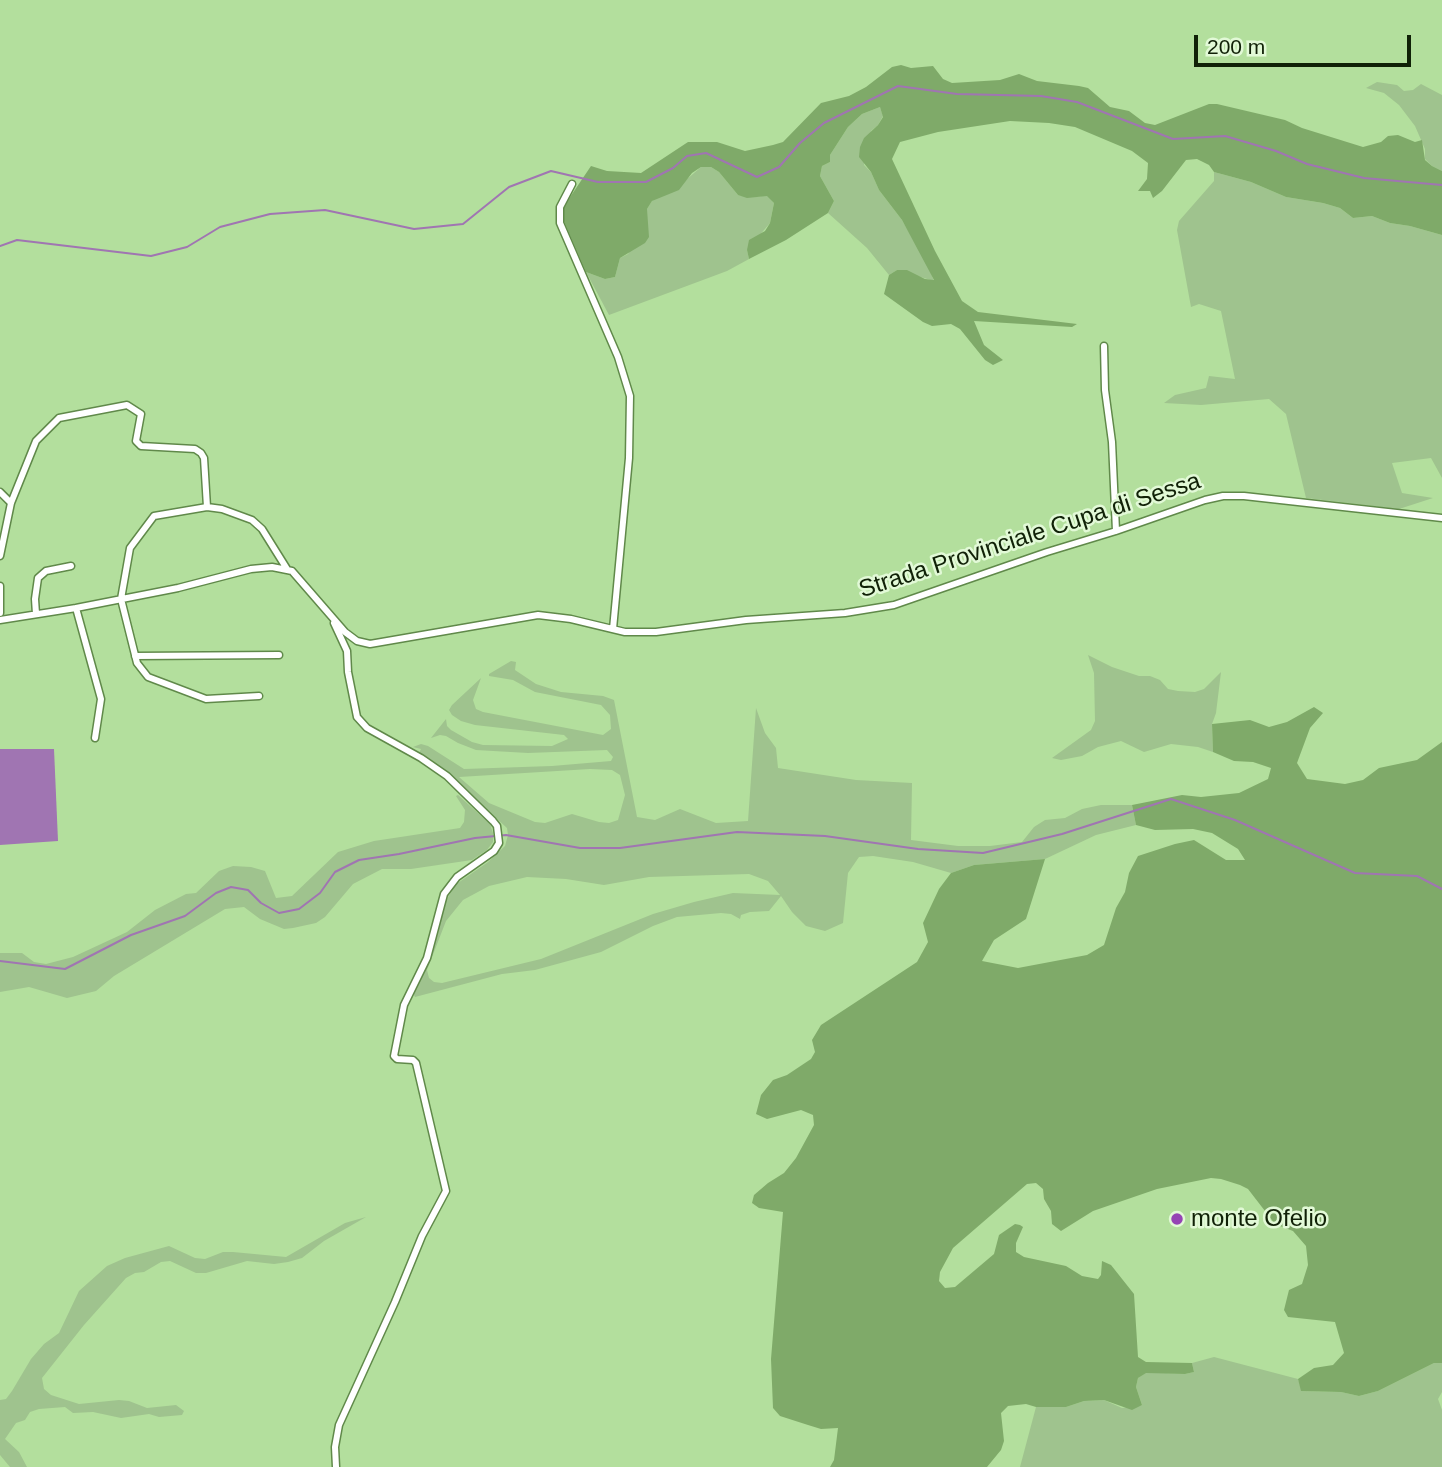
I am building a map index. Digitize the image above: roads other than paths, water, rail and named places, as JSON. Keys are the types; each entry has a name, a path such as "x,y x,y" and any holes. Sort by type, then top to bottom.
{"street":[{"path":"572,184 560,207 559,223 618,357 629,396 629,458 613,629"},
{"path":"1104,346 1116,531"},
{"path":"0,556 10,503 36,441 59,418 127,405 141,414 136,442 141,446 195,449 201,453 204,458 206,507 154,516 130,548 121,599 137,663 148,677 206,699 259,696"},
{"path":"0,492 10,503"},
{"name":"Strada Provinciale Cupa di Sessa","path":"206,507 222,509 252,520 262,529 288,569 313,594 334,621 352,638 370,643 524,616 548,615 613,629 656,632 746,620 867,611 894,605 1047,552 1223,496 1442,518"},
{"path":"36,614 38,578 46,571 71,566"},
{"path":"0,620 178,588 251,569 288,569"},
{"path":"0,586 0,613"},
{"path":"76,608 101,699 95,738"},
{"path":"334,621 339,638 347,651 348,672 357,717 367,728 447,776 498,826 499,843 494,851 457,877 444,894 427,958 404,1005 394,1056 416,1063 446,1191 422,1236 339,1424 335,1447 336,1467"},
{"path":"135,656 279,655"}],"waterway":[{"path":"0,246 17,240 151,256 187,247 220,227 270,214 325,210 414,229 463,224 509,187 551,171 598,182 646,182 673,168 687,156 706,153 757,177 779,167 800,143 824,123 898,86 957,94 1041,96 1077,102 1173,139 1225,136 1276,151 1307,164 1364,178 1442,185"},
{"path":"0,961 65,969 131,935 185,916 216,893 231,887 248,890 261,903 279,913 299,909 320,893 335,872 359,860 475,838 506,835 580,848 620,848 737,832 825,836 918,849 983,853 1062,834 1171,799 1235,820 1355,873 1417,876 1442,889"}],"place":[{"name":"monte Ofelio","path":"1177,1219"}]}
